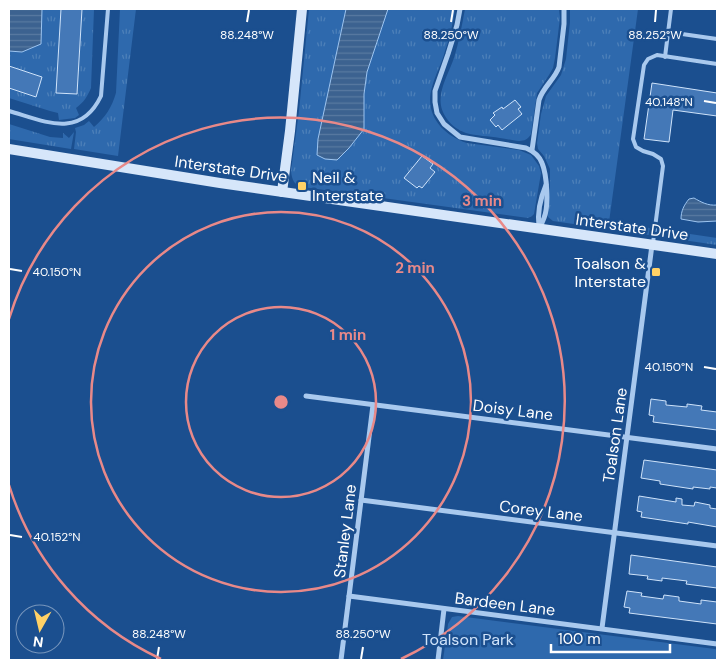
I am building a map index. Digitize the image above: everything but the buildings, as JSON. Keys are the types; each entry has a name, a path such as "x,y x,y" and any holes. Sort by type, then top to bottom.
{"main road":[{"path":"282,192 302,9"},
{"name":"Interstate Drive","path":"9,149 282,192 717,254"}],"street":[{"path":"460,9 457,25 436,91 437,113 444,124 460,136 532,150 540,158 543,164 546,184 541,196 538,216 539,228"},
{"path":"532,150 541,93 557,73 559,67 564,9"},
{"name":"Toalson Lane","path":"602,628 652,245"},
{"name":"Doisy Lane","path":"306,396 717,449"},
{"name":"Stanley Lane","path":"341,660 373,405"},
{"name":"Corey Lane","path":"361,500 717,546"},
{"name":"Bardeen Lane","path":"349,596 717,644"},
{"path":"438,660 444,609"}],"lane":[{"path":"9,111 55,124 73,123 92,112 101,96 108,9"},
{"path":"665,56 672,9"},
{"path":"668,32 717,39"},
{"path":"710,38 717,34"},
{"path":"652,245 663,166 661,159 636,147 633,139 644,65 648,59 656,55 717,64"}],"green space":[{"path":"9,9 94,9 91,88 85,99 76,108 79,115 75,118 59,120 58,113 9,98"},
{"path":"120,9 136,9 118,156 74,149 75,128 89,121 94,127 98,124 110,108 116,93"},
{"path":"309,9 455,9 448,40 432,87 430,97 433,114 437,122 450,135 467,143 519,150 531,155 539,166 541,173 534,214 528,218 303,187 296,183 291,171"},
{"path":"465,9 559,9 560,18 553,68 537,93 531,134 525,140 517,141 466,133 453,126 443,111 441,104 442,88 456,52"},
{"path":"570,9 638,9 609,222 717,238 717,245 553,221 548,217 550,169 544,156 538,149 537,143 541,114 546,96 561,75 566,59"},
{"path":"9,124 50,137 63,138 63,133 69,138 74,132 71,149 9,139"},
{"name":"Toalson Park","path":"458,616 715,649 717,650 717,660 443,660 448,624 452,617"}],"shaded area":[{"path":"9,9 42,9 41,44 22,52 9,51"},
{"path":"346,9 388,9 367,72 364,94 364,129 337,160 325,159 317,155 318,139"},
{"path":"694,198 708,204 717,205 717,221 698,222 681,219 682,211 689,199"}],"place":[{"name":"Neil & Interstate","path":"302,186"},
{"name":"Toalson & Interstate","path":"656,272"}]}
